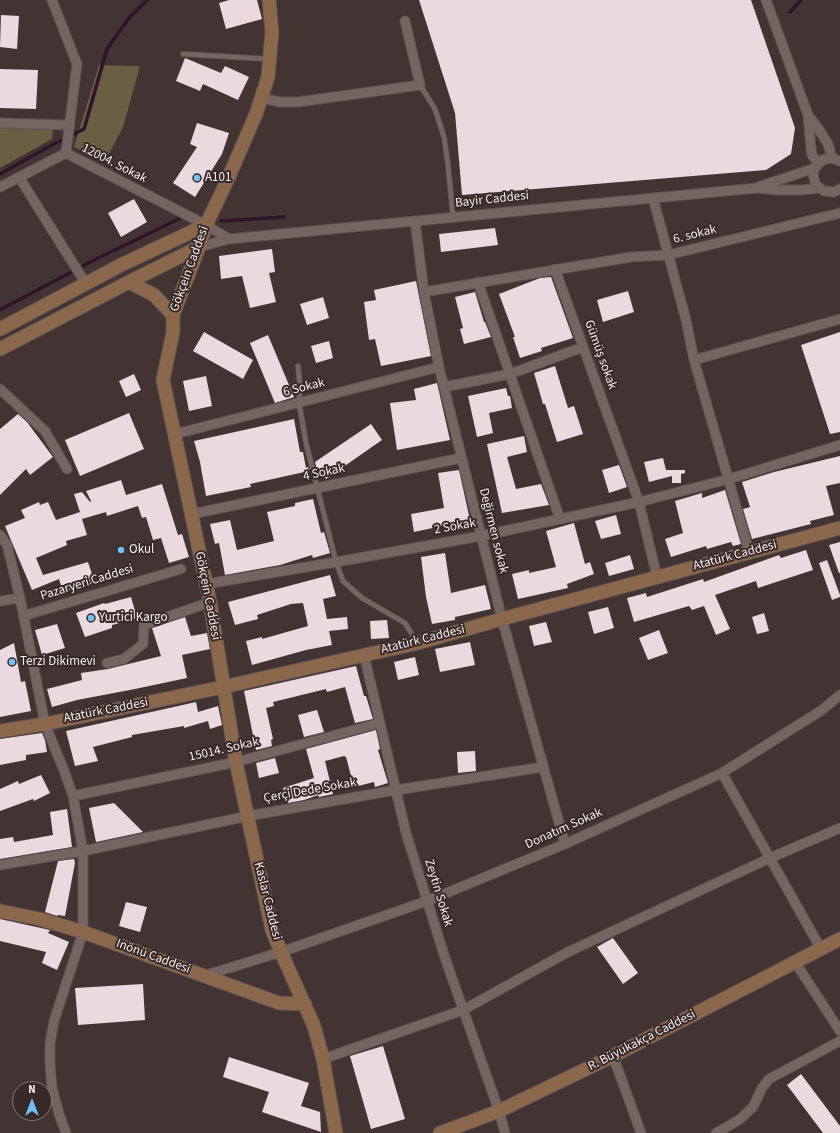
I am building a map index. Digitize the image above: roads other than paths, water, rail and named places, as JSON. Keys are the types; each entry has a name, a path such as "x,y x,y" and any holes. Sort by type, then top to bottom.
{"street":[{"name":"12004. Sokak","path":"52,0 77,64 66,153 206,225 229,239"},
{"name":"Gökçein Caddesi","path":"223,687 210,602 163,380 173,332 173,315 206,225 256,114 268,77 272,32 269,0"},
{"path":"766,0 808,115 811,149 816,166 814,179 819,188"},
{"path":"261,98 280,102 298,102 420,85 405,21"},
{"path":"808,115 818,128 836,159"},
{"path":"0,123 69,127"},
{"path":"0,187 66,153"},
{"name":"Bayir Caddesi","path":"757,188 816,166 822,160 836,159"},
{"path":"19,177 83,279"},
{"name":"Bayir Caddesi","path":"199,247 229,239 757,188 801,190 819,188 829,192 840,189"},
{"path":"653,198 686,320 694,360 749,551"},
{"name":"6. sokak","path":"555,269 630,256 668,255 840,213"},
{"name":"Değirmen sokak","path":"415,221 424,292 439,367 502,618 565,844"},
{"path":"0,329 83,279 121,265 206,225"},
{"path":"0,349 199,247"},
{"path":"424,292 555,269"},
{"name":"Gümüş sokak","path":"555,269 639,502 657,577"},
{"path":"130,282 154,295 173,315"},
{"path":"478,282 560,519"},
{"path":"694,360 840,319"},
{"path":"444,387 510,374 583,347"},
{"name":"6 Sokak","path":"175,434 439,367"},
{"path":"0,389 46,431 67,469"},
{"name":"2 Sokak","path":"206,584 481,536 639,502 729,479 840,445"},
{"name":"4 Sokak","path":"192,514 462,458"},
{"name":"Atatürk Caddesi","path":"0,731 45,724 223,687 418,643 502,618 840,528"},
{"path":"0,536 7,545 20,598 45,724 73,796 83,851 83,932 54,1021 50,1043 52,1088 58,1114 66,1133"},
{"name":"Pazaryeri Caddesi","path":"23,616 181,569"},
{"path":"0,601 20,598"},
{"path":"107,663 124,659 143,644 144,625 210,602"},
{"name":"Zeytin Sokak","path":"364,655 406,833 445,958 499,1111 505,1133"},
{"name":"Kaslar Caddesi","path":"223,687 236,762 272,930 314,1026 323,1059 336,1133"},
{"name":"Donatım Sokak","path":"203,976 281,952 427,901 565,844 722,773 822,710 840,695"},
{"name":"15014. Sokak","path":"73,796 236,762 380,723"},
{"name":"Çerçi Dede Sokak","path":"0,865 83,851 248,816 396,790 543,767"},
{"path":"722,773 821,949"},
{"path":"323,1059 463,1010 568,952 770,858 840,828"},
{"name":"Inönü Caddesi","path":"0,911 40,919 83,932 279,1003 305,1004"},
{"name":"R. Büyükakça Caddesi","path":"440,1133 499,1111 613,1056 840,939"},
{"path":"795,962 840,1031"},
{"path":"716,1133 739,1120 752,1107 762,1088 769,1079 840,1041"},
{"path":"613,1056 641,1133"}],"lane":[{"path":"183,54 270,59"},
{"path":"420,85 436,109 444,137 453,217"},
{"path":"298,366 300,386 299,402 306,443 316,488 336,562 343,581 362,598 405,623 418,643"}],"waterway":[{"path":"0,174 84,129 107,49 129,18 147,0"},
{"path":"790,12 801,0"},
{"path":"221,221 284,217"},
{"path":"0,310 96,259 179,219"}],"place":[{"name":"A101","path":"197,178"},
{"name":"Okul","path":"121,550"},
{"name":"Yurtici Kargo","path":"91,618"},
{"name":"Terzi Dikimevi","path":"12,662"}]}
